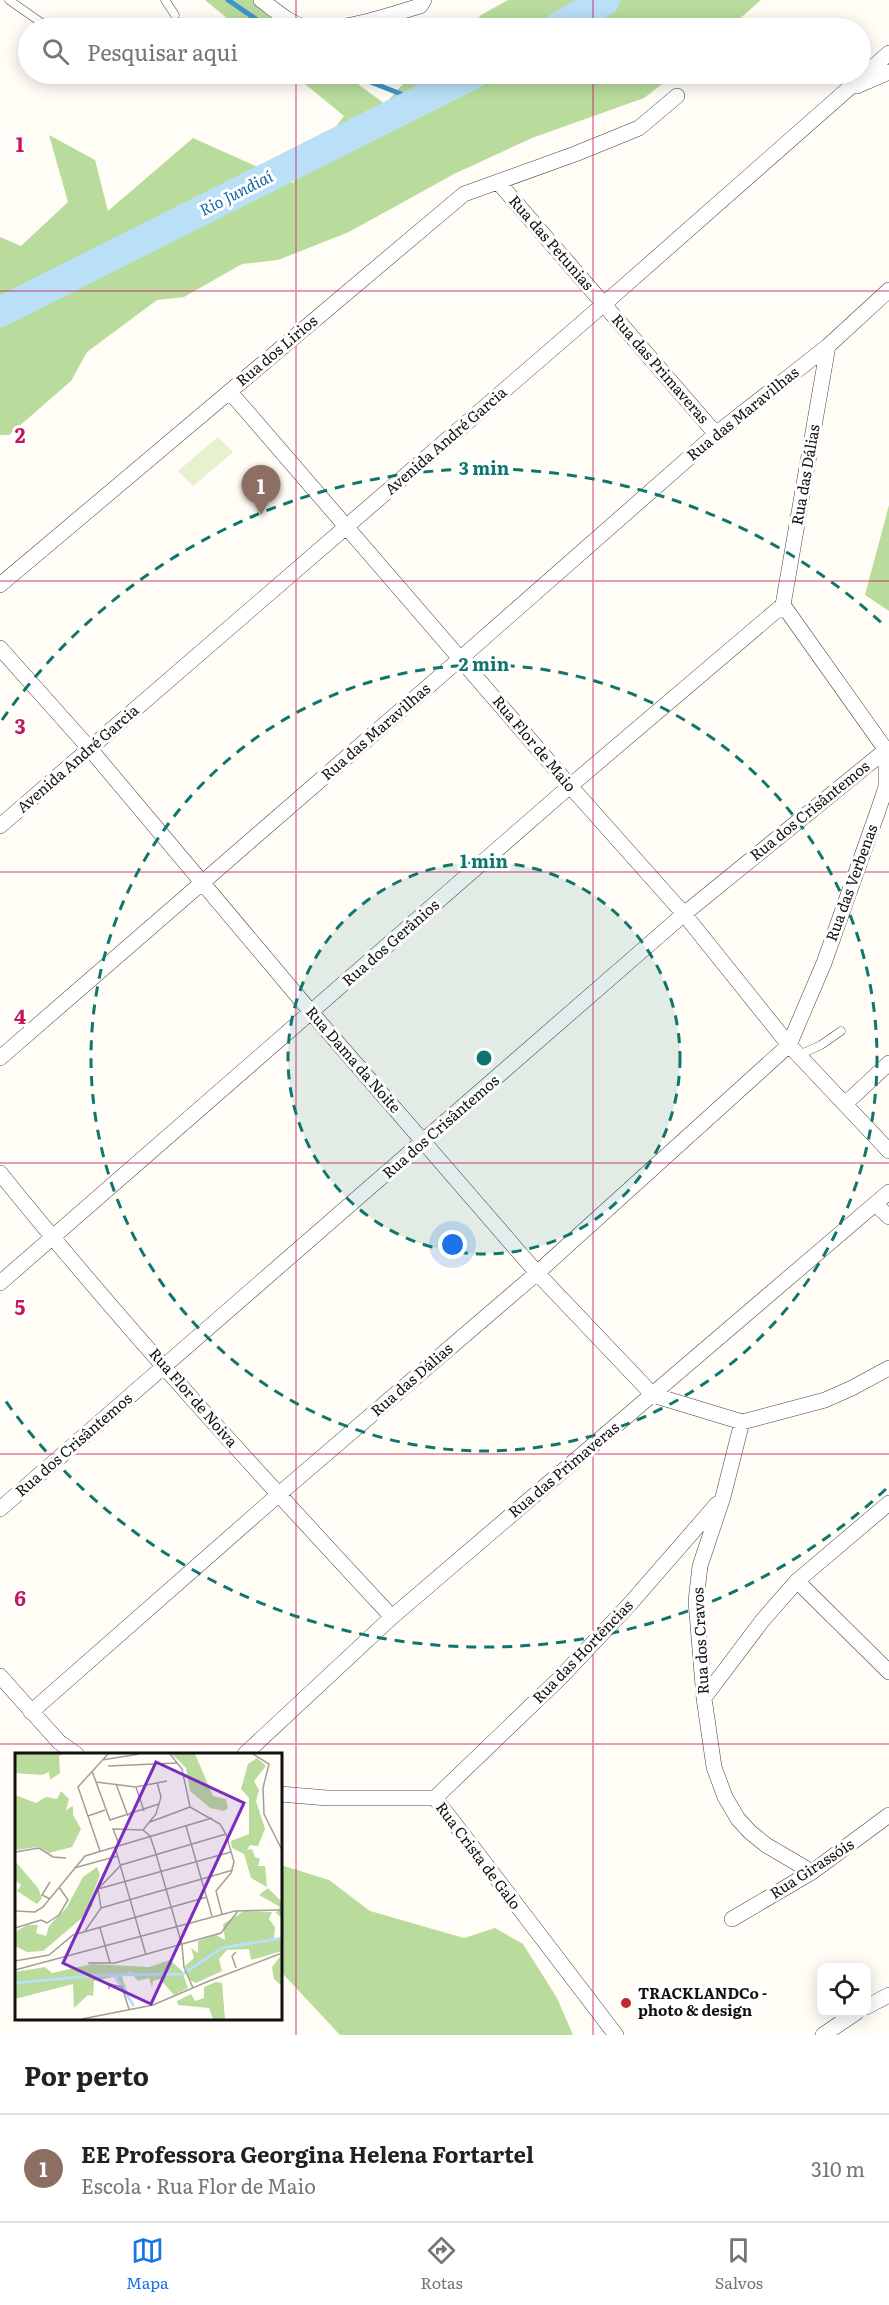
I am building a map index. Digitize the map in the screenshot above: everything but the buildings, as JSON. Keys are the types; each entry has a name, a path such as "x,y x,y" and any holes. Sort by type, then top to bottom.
{"street":[{"path":"261,0 287,18"},
{"path":"381,18 420,6 424,0"},
{"name":"Avenida André Garcia","path":"871,68 889,53"},
{"path":"871,80 889,72"},
{"name":"Avenida André Garcia","path":"0,826 604,304 852,84"},
{"path":"843,92 861,84"},
{"name":"Rua dos Lirios","path":"0,585 464,194 639,128 677,96"},
{"name":"Rua das Petunias","path":"498,182 604,304"},
{"name":"Rua das Maravilhas","path":"0,1058 716,434 828,346 889,290"},
{"name":"Rua das Primaveras","path":"604,304 716,434"},
{"name":"Rua das Dálias","path":"783,604 828,346"},
{"name":"Rua Flor de Maio","path":"230,392 570,786 684,914 794,1050"},
{"path":"783,604 886,750"},
{"name":"Rua dos Gerânios","path":"0,1283 570,786 783,604"},
{"name":"Rua Dama da Noite","path":"0,648 90,749 311,1012 537,1273 653,1395 742,1422"},
{"name":"Rua dos Crisântemos","path":"0,1509 684,914 886,750"},
{"name":"Rua das Verbenas","path":"794,1050 886,787 886,750"},
{"path":"794,1050 889,1151"},
{"name":"Rua das Dálias","path":"31,1712 278,1495 794,1050"},
{"path":"845,1104 889,1063"},
{"name":"Rua Flor de Noiva","path":"0,1173 51,1237 278,1495 392,1617"},
{"name":"Rua das Primaveras","path":"247,1753 392,1617 889,1192"},
{"path":"875,1204 889,1217"},
{"path":"742,1422 825,1400 889,1368"},
{"name":"Rua dos Cravos","path":"742,1422 723,1497 700,1566 696,1601 704,1698 714,1767 725,1797 738,1819 766,1845 812,1872"},
{"name":"Rua das Hortências","path":"435,1798 561,1677 629,1605 723,1497"},
{"path":"704,1698 762,1621 797,1581 889,1503"},
{"path":"797,1581 889,1672"},
{"path":"0,1676 59,1742 73,1753"},
{"name":"Rua Crista de Galo","path":"282,1794 327,1798 435,1798 616,2035"},
{"name":"Rua Girassóis","path":"732,1919 812,1872 889,1815"},
{"path":"871,2005 889,1995"},
{"path":"823,2035 851,2017"}],"lane":[{"path":"9,0 35,18"},
{"path":"165,0 175,15"},
{"path":"794,1050 821,1045 841,1031"}],"green space":[{"path":"205,0 256,0 276,18 227,18"},
{"path":"508,0 761,0 740,18 478,18"},
{"path":"305,84 358,84 385,104 404,84 662,84 644,98 532,138 454,174 349,232 278,260 242,264 184,297 157,300 87,352 71,381 9,435 0,435 0,237 21,246 68,202 49,135 95,160 108,211 193,138 293,183 344,116"},
{"path":"218,437 233,452 193,486 178,471"},
{"path":"889,505 889,611 865,595"},
{"path":"282,1865 329,1880 370,1911 464,1938 495,1928 523,1944 557,1998 573,2035 340,2035 283,1974"}],"waterway":[{"path":"228,0 254,18"},
{"name":"Rio Jundiaí","path":"574,18 605,0"},
{"path":"376,84 419,101"},
{"name":"Rio Jundiaí","path":"0,312 453,84"}],"place":[{"name":"EE Professora Georgina Helena Fortartel","path":"261,515"},
{"name":"TRACKLANDCo - photo & design","path":"626,2003"}]}
